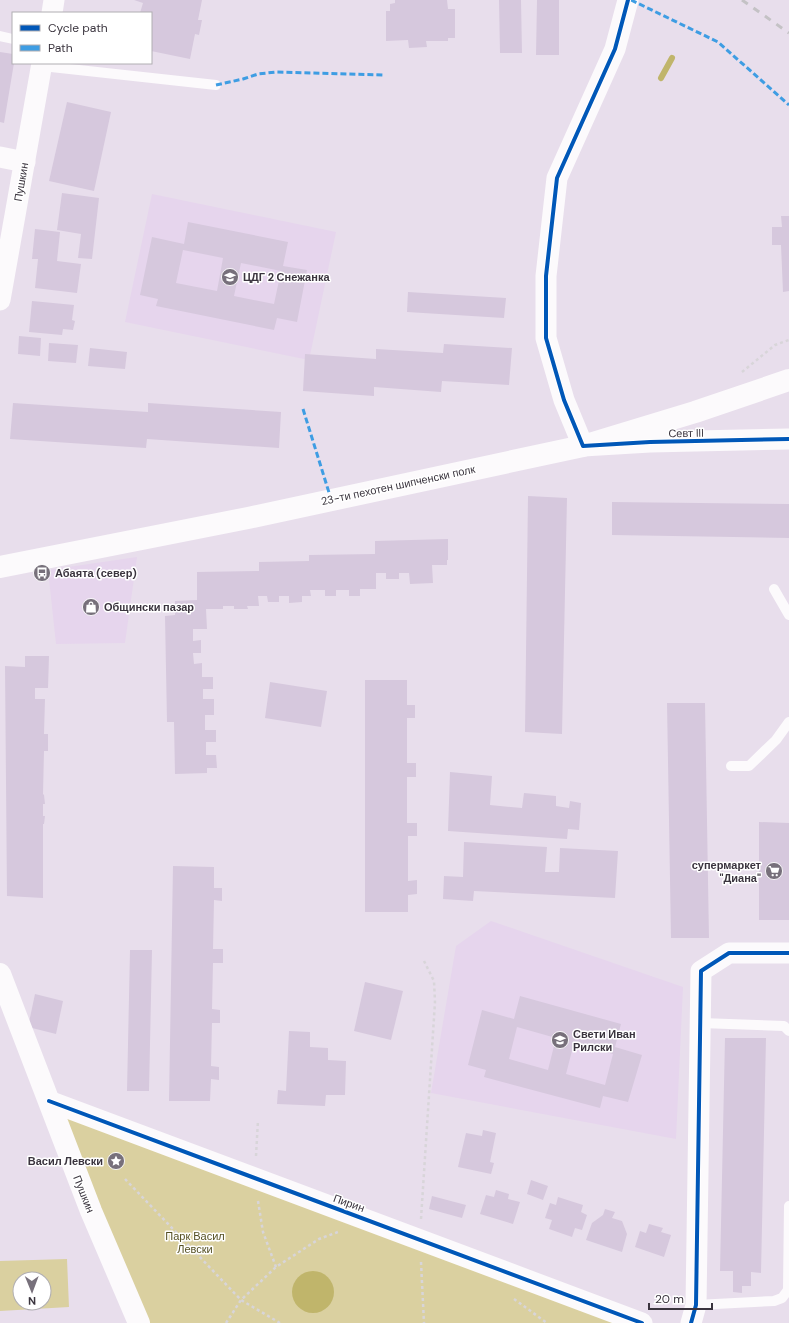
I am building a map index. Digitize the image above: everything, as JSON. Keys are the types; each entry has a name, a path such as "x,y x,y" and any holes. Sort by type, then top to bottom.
{"main road":[{"name":"23-ти пехотен шипченски полк","path":"0,567 248,518 583,446 695,412 789,380"},
{"name":"Пушкин","path":"0,974 91,1211 139,1323"}],"street":[{"path":"52,12 54,0"},
{"path":"583,446 564,400 546,338 546,276 557,178 615,49 628,0"},
{"name":"Пушкин","path":"0,300 42,64"},
{"path":"0,157 25,162"},
{"name":"Севт III","path":"583,446 650,442 789,440"},
{"path":"694,1314 701,970 730,953 789,954"},
{"name":"Пирин","path":"49,1101 642,1323"}],"lane":[{"path":"0,36 12,39"},
{"path":"42,64 216,85"},
{"path":"774,589 789,615"},
{"path":"731,766 749,766 776,740 789,722"},
{"path":"701,1023 784,1026 789,1031"},
{"path":"694,1314 774,1301 782,1298 788,1290 789,1206"}],"path":[{"path":"424,961 434,982 435,1002 420,1240 424,1323"},
{"path":"125,1179 241,1300 280,1323"},
{"path":"226,1323 241,1300 276,1268 319,1240 369,1220"}],"shaded area":[{"name":"ЦДГ 2 Снежанка","path":"152,194 336,232 309,360 125,322"},
{"name":"Общински пазар","path":"137,557 125,643 56,644 48,570"},
{"name":"Свети Иван Рилски","path":"491,921 683,987 676,1139 431,1093 456,946"},
{"path":"309,1271 317,1271 325,1274 331,1280 334,1292 331,1304 325,1310 317,1313 309,1313 301,1310 295,1304 292,1296 292,1288 295,1280 301,1274"}],"green space":[{"name":"Парк Васил Левски","path":"49,1101 642,1323 139,1323"},
{"path":"67,1259 69,1307 52,1308 52,1271 12,1271 12,1310 0,1311 0,1261"}],"building":[{"path":"134,0 202,0 198,20 202,20 199,35 195,34 190,59 152,51 152,12 140,12 143,3"},
{"path":"395,0 447,0 448,9 455,9 455,38 448,38 448,41 426,41 427,47 409,48 408,40 386,41 386,11 390,11 390,4 395,3"},
{"path":"499,0 521,0 522,53 500,53"},
{"path":"537,0 559,0 559,55 536,55"},
{"path":"0,52 12,54 12,64 14,64 4,123 0,122"},
{"path":"67,102 111,112 94,191 49,181"},
{"path":"62,193 99,198 92,259 78,258 81,234 57,230"},
{"path":"781,216 789,216 789,291 783,292 781,245 772,245 772,227 782,227"},
{"path":"188,222 288,242 283,266 307,270 297,322 277,318 274,330 156,306 158,299 140,295 152,237 184,244","holes":["183,250 223,258 217,291 176,283","241,263 281,271 274,304 234,296"]},
{"path":"35,229 60,232 57,261 81,264 77,293 35,288 38,259 32,259"},
{"path":"408,292 506,298 504,318 407,312"},
{"path":"32,301 74,305 72,320 75,321 73,330 63,329 62,335 29,332"},
{"path":"19,336 41,338 40,356 18,354"},
{"path":"49,343 78,345 76,363 48,361"},
{"path":"444,344 512,348 509,385 442,381 441,392 374,387 374,396 303,391 305,354 376,359 376,349 443,353"},
{"path":"90,348 127,352 125,369 88,366"},
{"path":"13,403 148,412 148,403 281,412 279,448 147,439 146,448 10,439"},
{"path":"528,496 567,498 562,734 525,732"},
{"path":"612,502 789,504 789,538 612,535"},
{"path":"448,539 447,565 432,565 433,583 410,584 409,573 399,573 399,579 386,579 386,573 376,573 376,589 360,589 360,596 349,596 349,590 336,590 336,596 325,596 325,590 310,590 311,596 302,596 302,602 289,603 289,596 279,596 279,602 268,602 267,596 258,596 259,606 247,606 248,609 234,609 234,606 223,606 223,609 206,609 207,629 193,629 193,641 201,640 201,653 193,653 194,664 202,663 202,677 213,677 213,689 203,689 203,699 214,699 214,715 205,715 205,730 216,730 216,742 206,742 206,755 216,755 217,768 207,768 207,773 175,774 174,722 167,722 165,616 175,615 175,601 197,600 197,572 259,571 259,562 309,561 309,555 375,554 375,541"},
{"path":"25,656 49,656 48,688 35,688 35,699 45,699 44,734 48,734 48,751 44,751 43,794 45,804 43,804 43,816 45,816 43,824 43,898 7,896 5,666 25,667"},
{"path":"365,680 407,680 407,705 415,705 415,718 407,718 407,763 416,763 416,777 407,777 407,823 417,823 417,836 408,836 408,881 417,880 417,894 408,895 408,912 365,912"},
{"path":"270,682 327,691 321,727 265,718"},
{"path":"667,703 705,703 709,938 671,938"},
{"path":"450,772 492,776 490,805 522,808 524,793 556,796 556,806 569,808 570,801 581,803 579,830 568,829 567,839 448,831"},
{"name":"супермаркет \"Диана\"","path":"759,822 789,823 789,920 759,920"},
{"path":"464,842 547,847 545,872 559,872 560,848 618,851 615,898 474,891 473,901 443,899 444,876 463,877"},
{"path":"173,866 214,867 214,888 222,888 222,901 214,900 213,949 223,949 223,963 213,963 212,1009 220,1010 220,1023 212,1023 211,1066 219,1067 219,1080 211,1079 210,1101 169,1101"},
{"path":"130,950 152,950 149,1091 127,1091"},
{"path":"365,982 403,991 391,1040 354,1031"},
{"path":"35,994 63,1001 56,1034 28,1027"},
{"path":"520,996 621,1024 615,1047 642,1055 628,1102 603,1096 600,1108 484,1077 486,1070 468,1065 482,1010 514,1019","holes":["517,1027 556,1038 548,1070 509,1059","574,1043 613,1054 605,1085 566,1074"]},
{"path":"289,1031 310,1032 310,1047 328,1048 328,1060 346,1061 345,1095 326,1095 325,1106 277,1104 278,1090 286,1091"},
{"path":"725,1038 766,1038 761,1273 751,1272 751,1286 742,1286 742,1293 733,1292 733,1271 720,1271"},
{"path":"483,1130 496,1133 490,1162 494,1163 491,1174 458,1167 466,1133 482,1136"},
{"path":"531,1180 548,1186 543,1200 527,1194"},
{"path":"496,1190 509,1194 508,1199 520,1202 513,1224 480,1214 486,1195 494,1197"},
{"path":"432,1196 466,1205 462,1218 429,1209"},
{"path":"558,1197 583,1205 581,1212 587,1215 582,1230 575,1228 572,1237 549,1229 552,1220 545,1218 550,1203 556,1205"},
{"path":"605,1209 615,1212 612,1218 622,1221 627,1234 622,1252 586,1240 592,1223 603,1215"},
{"path":"649,1224 663,1228 661,1232 671,1235 664,1257 635,1247 640,1231 646,1233"}],"waterway":[{"path":"661,78 672,58"}],"railway":[{"path":"742,0 789,33"}],"marked path":[{"path":"631,0 718,42 789,105"},
{"path":"216,85 258,74 276,72 383,75"},
{"path":"303,409 331,499"}],"cycle path":[{"path":"628,0 615,49 557,178 546,276 546,338 564,400 583,446 650,442 789,439"},
{"path":"691,1323 696,1305 701,971 729,953 789,953"},
{"path":"49,1101 642,1323"}],"place":[{"name":"ЦДГ 2 Снежанка","path":"230,277"},
{"name":"Абаята (север)","path":"42,573"},
{"name":"Общински пазар","path":"91,607"},
{"name":"супермаркет \"Диана\"","path":"774,871"},
{"name":"Свети Иван Рилски","path":"560,1040"},
{"name":"Васил Левски","path":"116,1161"}]}
